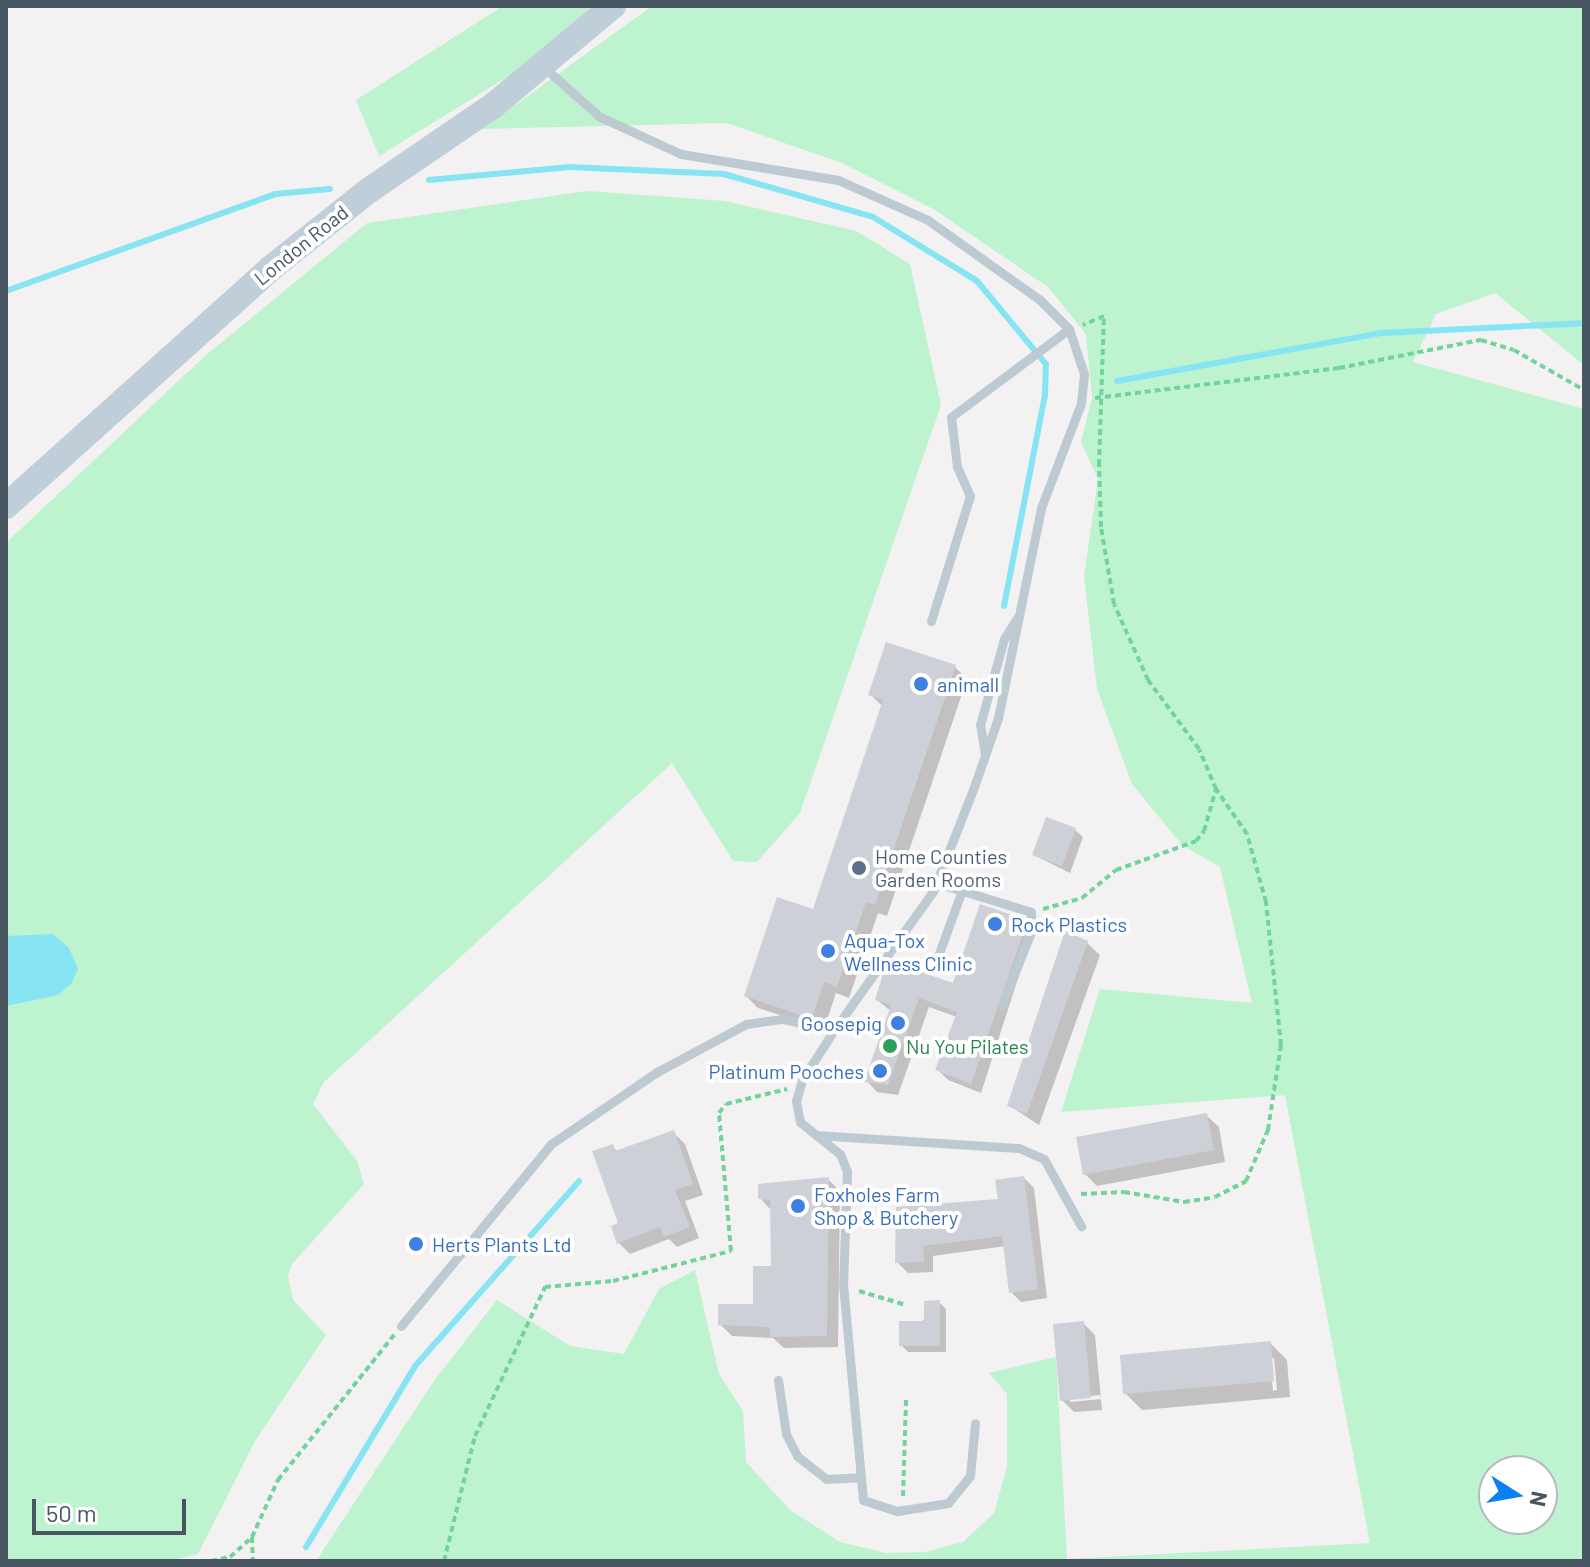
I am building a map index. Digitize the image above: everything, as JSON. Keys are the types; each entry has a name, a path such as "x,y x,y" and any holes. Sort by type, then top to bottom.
{"main road":[{"name":"London Road","path":"6,506 270,269 542,65 613,6"}],"lane":[{"path":"542,65 600,117 681,154 838,180 928,220 1040,300 1069,329 1084,374 1081,403 1041,508 1022,611 985,756 937,883 834,1030 801,1086 800,1122 846,1162 843,1284 863,1500 903,1510 935,1507 960,1492 970,1476 975,1423"},
{"path":"931,621 970,496 957,467 951,417 1069,329"},
{"path":"985,756 980,725 1004,639 1022,611"},
{"path":"937,883 1031,912 1031,932 1002,1005"},
{"path":"934,967 962,890"},
{"path":"401,1326 551,1144 657,1072 746,1024 783,1019 834,1030"},
{"path":"812,1135 1019,1148 1044,1159 1081,1226"},
{"path":"778,1380 786,1434 797,1456 826,1479 859,1477"}],"path":[{"path":"1063,1194 1124,1192 1184,1202 1215,1197 1246,1181 1268,1130 1281,1045 1266,902 1247,834 1216,789 1199,749 1148,680 1114,604 1101,527 1104,316 1069,329"},
{"path":"1081,403 1104,397 1339,368 1481,340 1514,350 1584,390"},
{"path":"1031,912 1082,898 1116,870 1196,841 1216,789"},
{"path":"444,1561 475,1436 545,1287 613,1281 731,1251 719,1113 726,1104 801,1086"},
{"path":"843,1284 870,1297 906,1305"},
{"path":"211,1561 230,1557 252,1537 278,1480 401,1326"},
{"path":"903,1510 906,1398"},
{"path":"252,1537 253,1561"}],"green space":[{"path":"503,6 592,6 510,75 379,156 356,100"},
{"path":"652,6 1584,6 1584,365 1495,293 1436,314 1413,362 1584,409 1584,1561 316,1561 434,1381 497,1300 570,1346 624,1354 659,1289 695,1270 719,1374 743,1411 746,1462 790,1510 840,1542 886,1553 925,1552 963,1542 994,1513 1007,1467 1007,1394 989,1373 1056,1357 1067,1559 1370,1543 1285,1095 1061,1112 1100,989 1252,1003 1220,867 1182,845 1132,784 1097,689 1084,576 1098,479 1081,442 1092,398 1086,334 1048,287 935,210 842,163 727,123 482,129"},
{"path":"587,191 725,201 856,231 910,264 941,405 800,813 757,862 733,861 672,763 324,1082 313,1104 357,1161 364,1184 292,1264 288,1276 293,1300 326,1335 255,1441 198,1554 169,1561 6,1561 6,543 205,356 367,223"}],"water":[{"path":"53,934 69,948 78,969 71,984 58,995 6,1006 6,936"}],"building":[{"path":"886,642 956,665 875,905 866,902 837,987 824,982 812,1018 744,996 777,897 813,909 883,700 868,695"},
{"path":"1046,817 1076,828 1062,866 1032,855"},
{"path":"980,904 1024,919 1024,931 971,1084 935,1070 957,1012 919,998 888,1085 864,1082 891,1005 875,1000 883,974 892,962 953,983"},
{"path":"1065,931 1088,941 1027,1114 1007,1106"},
{"path":"1207,1113 1214,1150 1083,1175 1076,1137"},
{"path":"674,1130 693,1184 675,1190 690,1227 664,1237 660,1227 617,1244 611,1226 618,1223 592,1151 613,1144 615,1151"},
{"path":"1024,1176 1038,1289 1009,1293 1002,1236 923,1246 924,1262 895,1263 896,1207 998,1199 995,1180"},
{"path":"829,1177 827,1336 770,1337 769,1327 718,1325 718,1304 753,1304 753,1266 771,1266 770,1200 758,1199 758,1184"},
{"path":"940,1300 940,1346 899,1346 899,1321 924,1321 924,1301"},
{"path":"1084,1321 1091,1398 1060,1401 1053,1324"},
{"path":"1271,1341 1274,1381 1123,1394 1120,1355"}],"waterway":[{"path":"429,180 569,167 724,174 873,217 977,281 1046,364 1045,395 1004,606"},
{"path":"6,291 275,194 330,189"},
{"path":"1117,381 1382,333 1584,323"},
{"path":"306,1547 415,1366 579,1181"}],"place":[{"name":"animall","path":"921,684"},
{"name":"Home Counties Garden Rooms","path":"859,868"},
{"name":"Rock Plastics","path":"995,924"},
{"name":"Aqua-Tox Wellness Clinic","path":"828,951"},
{"name":"Goosepig","path":"898,1023"},
{"name":"Nu You Pilates","path":"890,1046"},
{"name":"Platinum Pooches","path":"880,1071"},
{"name":"Foxholes Farm Shop & Butchery","path":"798,1206"},
{"name":"Herts Plants Ltd","path":"416,1244"}]}
